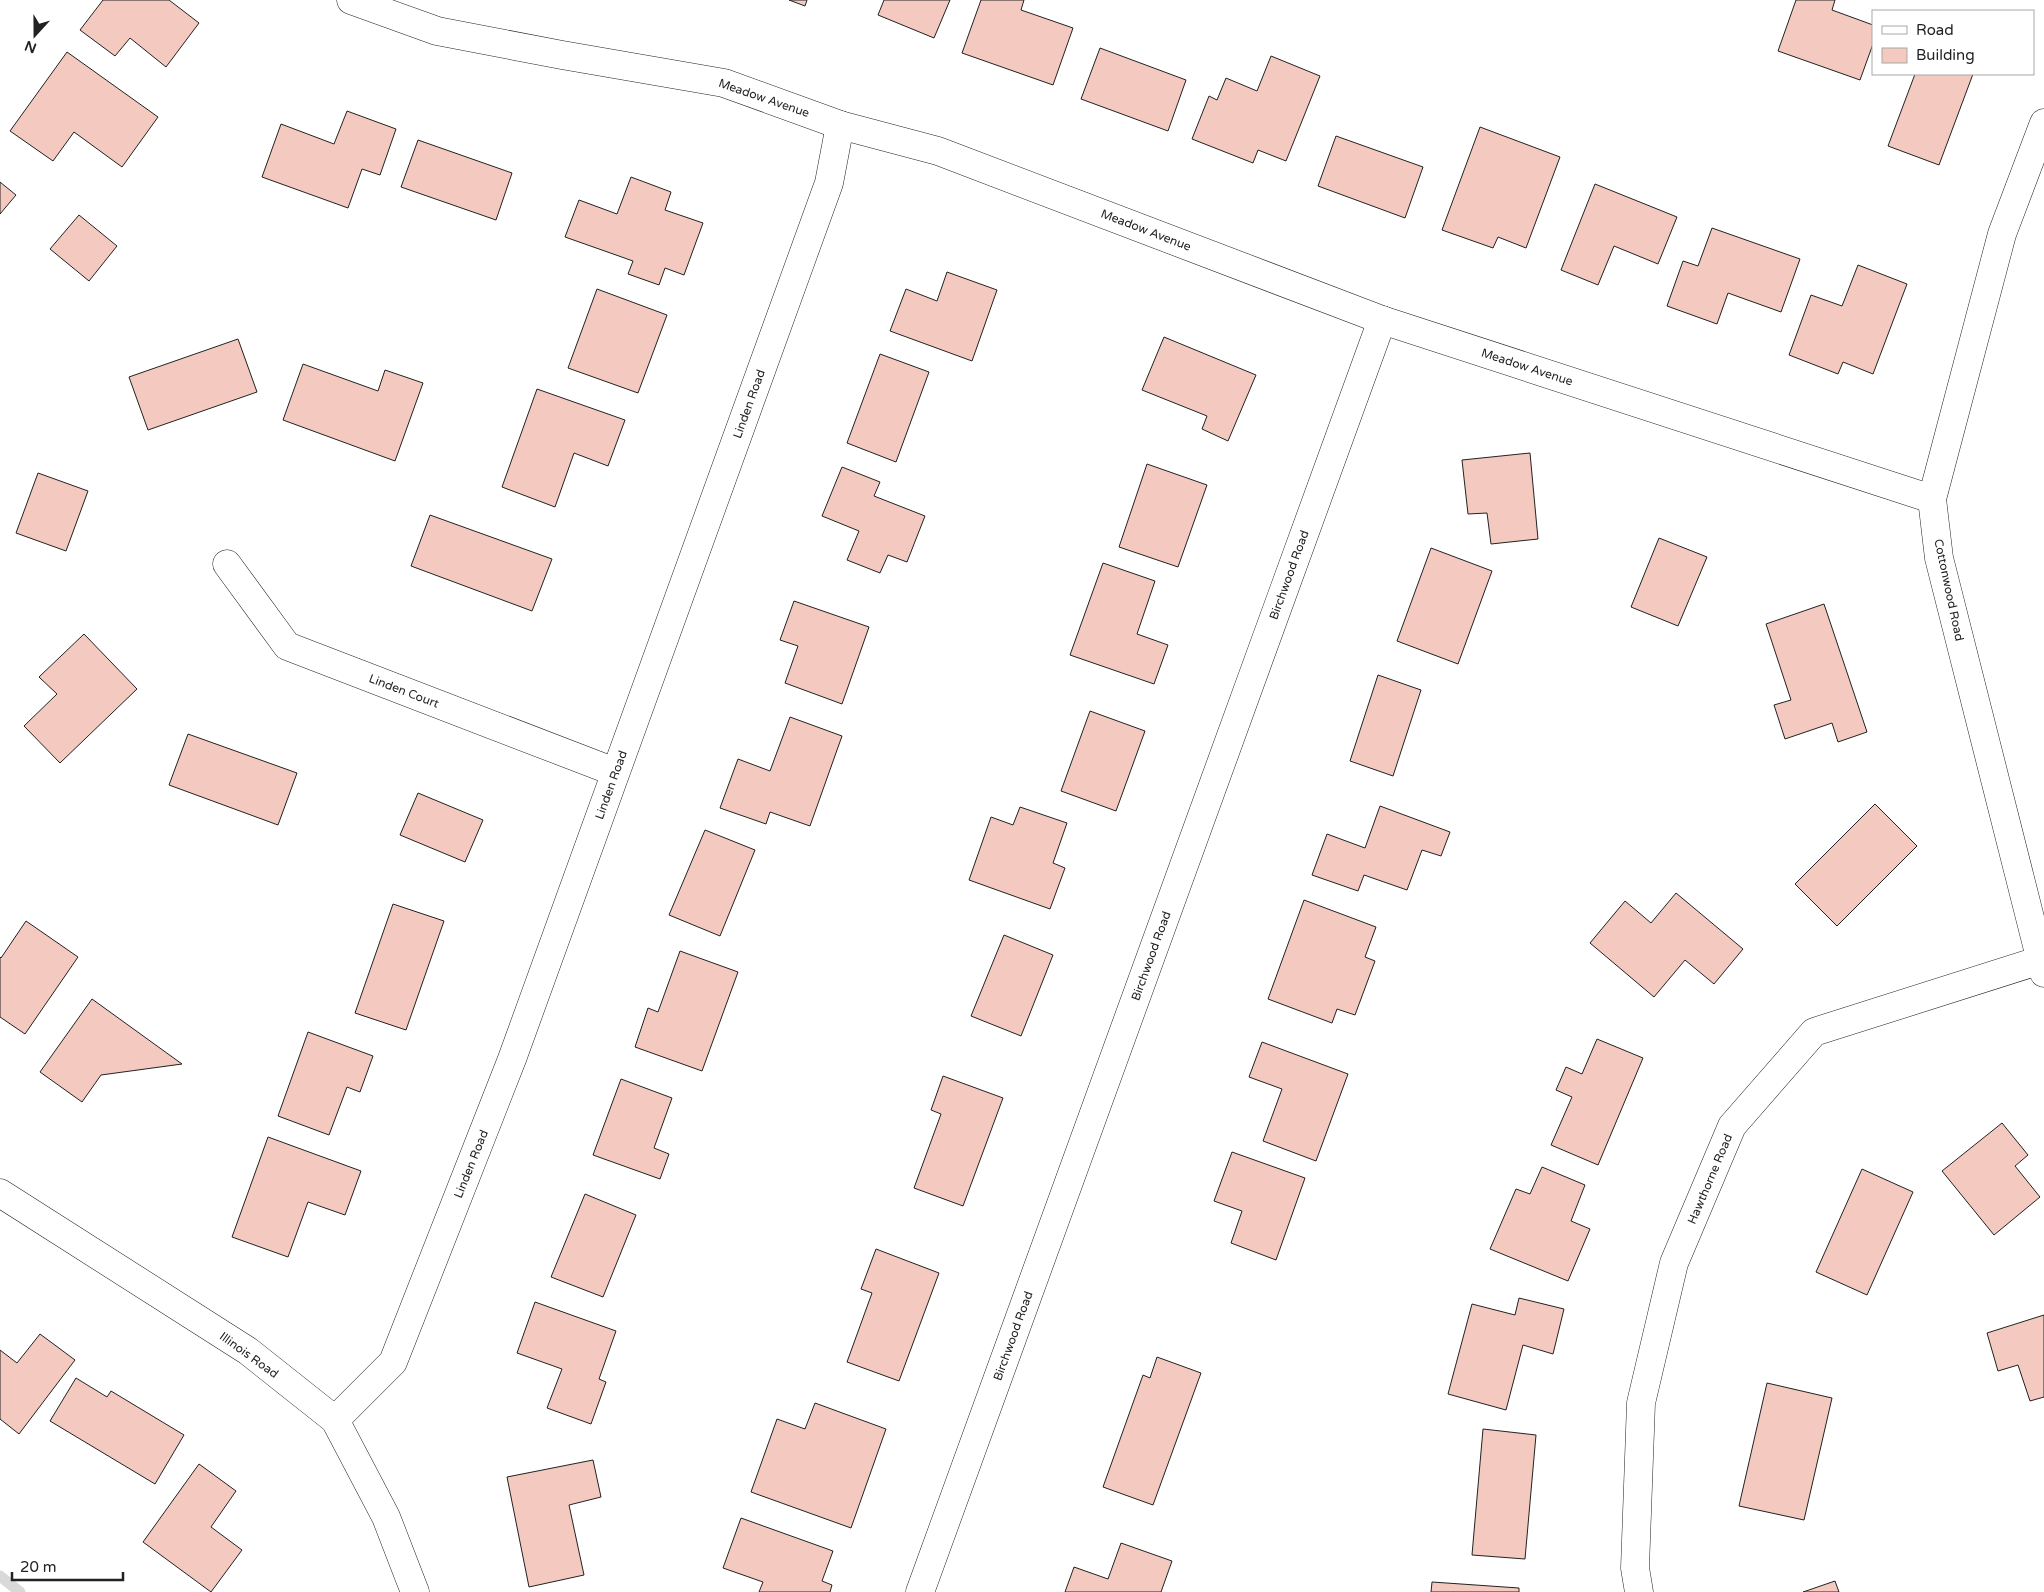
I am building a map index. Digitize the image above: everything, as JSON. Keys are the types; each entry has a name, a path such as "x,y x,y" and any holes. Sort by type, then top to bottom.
{"street":[{"name":"Meadow Avenue","path":"351,0 437,31 724,83 840,124 938,151 1382,320 1932,499"},
{"name":"Cottonwood Road","path":"2043,964 1939,558 1932,499 2002,234 2044,123"},
{"name":"Linden Road","path":"335,1420 392,1362 512,1059 829,183 840,124"},
{"name":"Birchwood Road","path":"920,1592 1382,320"},
{"name":"Linden Court","path":"227,564 287,646 615,772"},
{"name":"Hawthorne Road","path":"1639,1592 1635,1568 1642,1403 1674,1263 1732,1126 1814,1032 2043,964"},
{"name":"Illinois Road","path":"0,1192 248,1351 335,1420 386,1517 415,1592"}],"building":[{"path":"103,0 169,0 199,23 166,67 130,38 115,56 80,30"},
{"path":"789,0 807,0 805,6"},
{"path":"884,0 950,0 934,38 878,15"},
{"path":"981,0 1024,0 1021,10 1073,28 1053,85 962,53"},
{"path":"1796,0 1835,0 1832,10 1872,25 1872,47 1860,80 1778,51"},
{"path":"1100,48 1186,80 1168,131 1081,99"},
{"path":"67,52 158,117 122,167 74,132 53,161 10,131"},
{"path":"1271,56 1320,76 1286,161 1258,150 1253,163 1192,139 1209,96 1217,100 1226,78 1257,91"},
{"path":"1915,75 1973,75 1939,165 1888,146"},
{"path":"347,111 396,129 380,175 362,169 348,208 262,177 281,124 334,144"},
{"path":"1480,127 1560,157 1526,248 1498,237 1493,248 1442,230"},
{"path":"1336,136 1423,167 1405,218 1318,186"},
{"path":"418,140 512,173 496,220 401,187"},
{"path":"631,177 671,192 665,210 703,223 684,275 665,268 659,285 628,274 633,261 565,237 579,200 617,214"},
{"path":"0,182 16,195 0,214"},
{"path":"1595,184 1677,217 1658,264 1614,246 1598,285 1561,270"},
{"path":"79,215 117,246 89,281 50,249"},
{"path":"1712,228 1800,259 1781,312 1728,293 1717,324 1667,306 1683,261 1698,266"},
{"path":"1858,265 1907,284 1873,374 1843,362 1838,374 1789,355 1811,295 1842,306"},
{"path":"947,272 997,290 972,361 890,331 906,289 937,301"},
{"path":"597,289 667,315 638,393 568,368"},
{"path":"1164,337 1256,375 1228,441 1202,429 1207,416 1142,390"},
{"path":"238,339 257,392 148,430 129,377"},
{"path":"880,354 929,372 896,462 847,443"},
{"path":"303,364 378,391 385,370 423,383 395,461 283,420"},
{"path":"537,389 625,420 608,466 574,453 555,507 502,487"},
{"path":"1530,453 1538,539 1491,544 1487,513 1468,514 1462,460"},
{"path":"1147,464 1207,485 1178,567 1119,547"},
{"path":"842,467 880,482 874,496 925,516 907,562 888,555 880,573 847,560 859,531 822,516"},
{"path":"38,473 88,491 66,551 16,533"},
{"path":"430,515 552,559 532,611 411,566"},
{"path":"1659,538 1707,557 1678,626 1631,607"},
{"path":"1431,548 1492,571 1458,664 1397,641"},
{"path":"1103,563 1155,581 1137,634 1168,645 1154,684 1070,655"},
{"path":"794,601 869,627 842,704 785,683 798,646 780,640"},
{"path":"1824,604 1867,732 1838,742 1832,723 1785,739 1774,705 1791,700 1766,624"},
{"path":"84,634 137,689 60,763 24,726 57,694 39,677"},
{"path":"1378,675 1421,690 1393,776 1350,761"},
{"path":"1090,711 1145,731 1116,811 1061,791"},
{"path":"790,717 842,736 810,826 770,812 766,824 720,808 738,759 770,771"},
{"path":"188,734 297,773 278,825 169,785"},
{"path":"418,793 483,820 465,862 400,835"},
{"path":"1875,804 1917,846 1837,926 1795,884"},
{"path":"1380,806 1450,832 1441,856 1422,850 1407,890 1364,875 1358,891 1312,875 1327,834 1365,848"},
{"path":"1020,807 1067,823 1053,863 1065,868 1050,909 969,880 991,817 1013,825"},
{"path":"705,830 755,850 720,936 669,915"},
{"path":"1676,893 1743,949 1714,984 1685,960 1654,997 1590,943 1625,901 1651,923"},
{"path":"1304,900 1376,927 1365,957 1375,961 1355,1015 1337,1009 1332,1023 1268,999"},
{"path":"393,904 444,921 406,1030 355,1013"},
{"path":"26,921 78,957 25,1034 0,1017 0,957"},
{"path":"1004,935 1053,955 1021,1036 971,1016"},
{"path":"680,951 738,972 702,1071 635,1047 648,1008 658,1012"},
{"path":"92,999 182,1064 101,1075 82,1102 40,1072"},
{"path":"308,1032 373,1056 360,1092 347,1087 329,1135 278,1116"},
{"path":"1597,1039 1643,1058 1598,1165 1551,1145 1572,1097 1556,1090 1566,1067 1582,1074"},
{"path":"1262,1042 1348,1074 1316,1161 1263,1141 1282,1089 1249,1077"},
{"path":"943,1076 1003,1098 963,1206 914,1188 941,1114 931,1110"},
{"path":"621,1079 672,1098 654,1148 669,1154 660,1179 593,1155"},
{"path":"2002,1123 2028,1155 2015,1166 2040,1197 1994,1235 1942,1171"},
{"path":"268,1137 361,1171 345,1215 308,1202 288,1257 232,1237"},
{"path":"1232,1152 1305,1178 1276,1260 1231,1243 1242,1211 1214,1201"},
{"path":"1542,1167 1585,1185 1571,1221 1590,1229 1568,1281 1490,1249 1516,1189 1530,1194"},
{"path":"1862,1169 1913,1192 1867,1295 1816,1272"},
{"path":"585,1194 636,1215 603,1297 551,1277"},
{"path":"876,1249 939,1273 899,1381 847,1362 872,1293 861,1289"},
{"path":"1519,1298 1564,1309 1553,1354 1523,1345 1506,1410 1448,1394 1472,1304 1515,1315"},
{"path":"535,1302 616,1331 599,1379 606,1382 591,1424 547,1408 562,1369 517,1353"},
{"path":"2044,1315 2044,1397 2030,1401 2018,1365 1998,1371 1987,1333"},
{"path":"40,1334 75,1360 19,1434 0,1419 0,1350 17,1363"},
{"path":"1157,1357 1201,1373 1153,1505 1103,1487 1143,1375 1150,1378"},
{"path":"76,1378 107,1397 111,1391 184,1435 155,1484 50,1421"},
{"path":"1767,1383 1832,1398 1804,1520 1739,1506"},
{"path":"815,1403 886,1429 851,1528 751,1492 777,1419 805,1429"},
{"path":"1483,1429 1536,1435 1525,1559 1472,1555"},
{"path":"593,1460 601,1497 569,1505 584,1575 529,1587 507,1477"},
{"path":"199,1464 236,1491 211,1527 242,1550 211,1592 143,1542"},
{"path":"741,1518 833,1551 822,1581 832,1585 830,1592 759,1592 763,1582 723,1568"},
{"path":"1121,1543 1172,1561 1161,1592 1065,1592 1074,1567 1108,1579"},
{"path":"1835,1581 1839,1592 1803,1592"},
{"path":"1432,1582 1519,1588 1519,1592 1431,1592"}],"waterway":[{"path":"0,1576 20,1592"}]}
